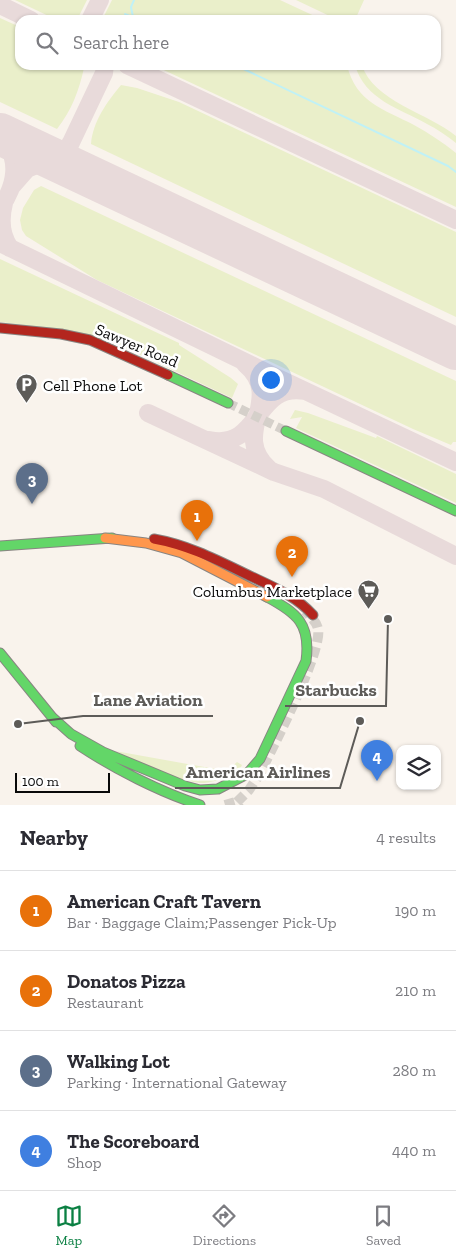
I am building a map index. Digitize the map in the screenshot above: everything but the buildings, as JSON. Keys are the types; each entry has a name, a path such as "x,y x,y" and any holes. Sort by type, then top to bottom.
{"main road":[{"name":"Sawyer Road","path":"0,328 62,334 90,340 228,403"},
{"path":"286,431 456,511"},
{"path":"52,717 71,734 93,747 185,786 200,790 210,790 234,782 247,774 260,759 308,656 305,632 298,619 289,610 193,558 173,550 146,543 105,538"},
{"path":"0,546 105,538 158,539 187,547 286,593 301,603 313,615"},
{"path":"0,550 19,546"},
{"path":"0,653 75,742 96,757 185,800 200,805"}],"green space":[{"path":"15,0 87,0 80,15 46,15"},
{"path":"112,0 280,0 312,15 104,15"},
{"path":"296,0 364,0 357,15 328,15"},
{"path":"0,18 15,25 15,70 84,70 74,100 67,115 57,129 0,102"},
{"path":"164,70 349,70 357,88 373,103 425,131 456,153 456,207"},
{"path":"357,70 364,70 377,88 456,136 456,143 434,128 384,102 367,87"},
{"path":"121,85 137,88 179,102 456,232 456,317 91,144 98,120 106,105"},
{"path":"41,186 456,381 456,442 453,442 451,445 413,429 97,280 26,236 22,230 20,220 23,208 34,190"},
{"path":"0,259 179,343 179,345 238,384 232,398 113,342 43,327 0,322"},
{"path":"295,410 376,438 377,436 456,474 456,503 296,428 302,417 290,419"},
{"path":"115,751 221,770 228,770 237,762 242,765 238,773 204,783 184,780"}],"waterway":[{"path":"133,15 131,7 134,0"},
{"path":"246,70 448,166 456,172"}],"taxiway":[{"path":"92,15 100,0"},
{"path":"0,5 21,15"},
{"path":"12,186 27,169 67,151 104,70"},
{"path":"138,70 456,220"},
{"path":"0,137 12,153 14,162 13,181 0,208"},
{"path":"70,144 68,160 79,172"},
{"path":"4,203 2,226 4,237 10,248"},
{"path":"0,243 456,462"},
{"path":"245,364 256,377 260,390 254,442 258,456 269,469"},
{"path":"209,440 226,441 239,436 276,396 288,391 305,391"},
{"path":"148,413 274,472 324,489 456,556"}],"runway":[{"path":"0,134 456,349"}],"tunnel":[{"path":"228,403 286,431"},
{"path":"237,802 249,790 259,775 295,701 313,658 318,629 315,622 305,611"},
{"path":"225,805 242,800"}],"traffic: fast":[{"path":"168,375 228,403"},
{"path":"286,431 456,511"},
{"path":"0,546 112,538"},
{"path":"52,717 71,734 103,752 185,786 200,790 218,789 247,774 260,759 306,661 306,638 300,621 267,597"},
{"path":"0,653 56,722"},
{"path":"80,746 138,779 169,794 200,805"}],"traffic: slow":[{"path":"105,538 146,543 182,553 267,597"}],"traffic: jam":[{"path":"0,328 61,334 90,340 168,375"},
{"path":"154,539 179,545 202,554 265,583 291,596 313,615"}],"place":[{"name":"Cell Phone Lot","path":"27,404"},
{"name":"Walking Lot","path":"32,504"},
{"name":"American Craft Tavern","path":"197,541"},
{"name":"Donatos Pizza","path":"292,577"},
{"name":"Columbus Marketplace","path":"368,610"},
{"name":"Starbucks","path":"388,619"},
{"name":"American Airlines","path":"360,721"},
{"name":"Lane Aviation","path":"18,724"},
{"name":"The Scoreboard","path":"377,781"}]}
